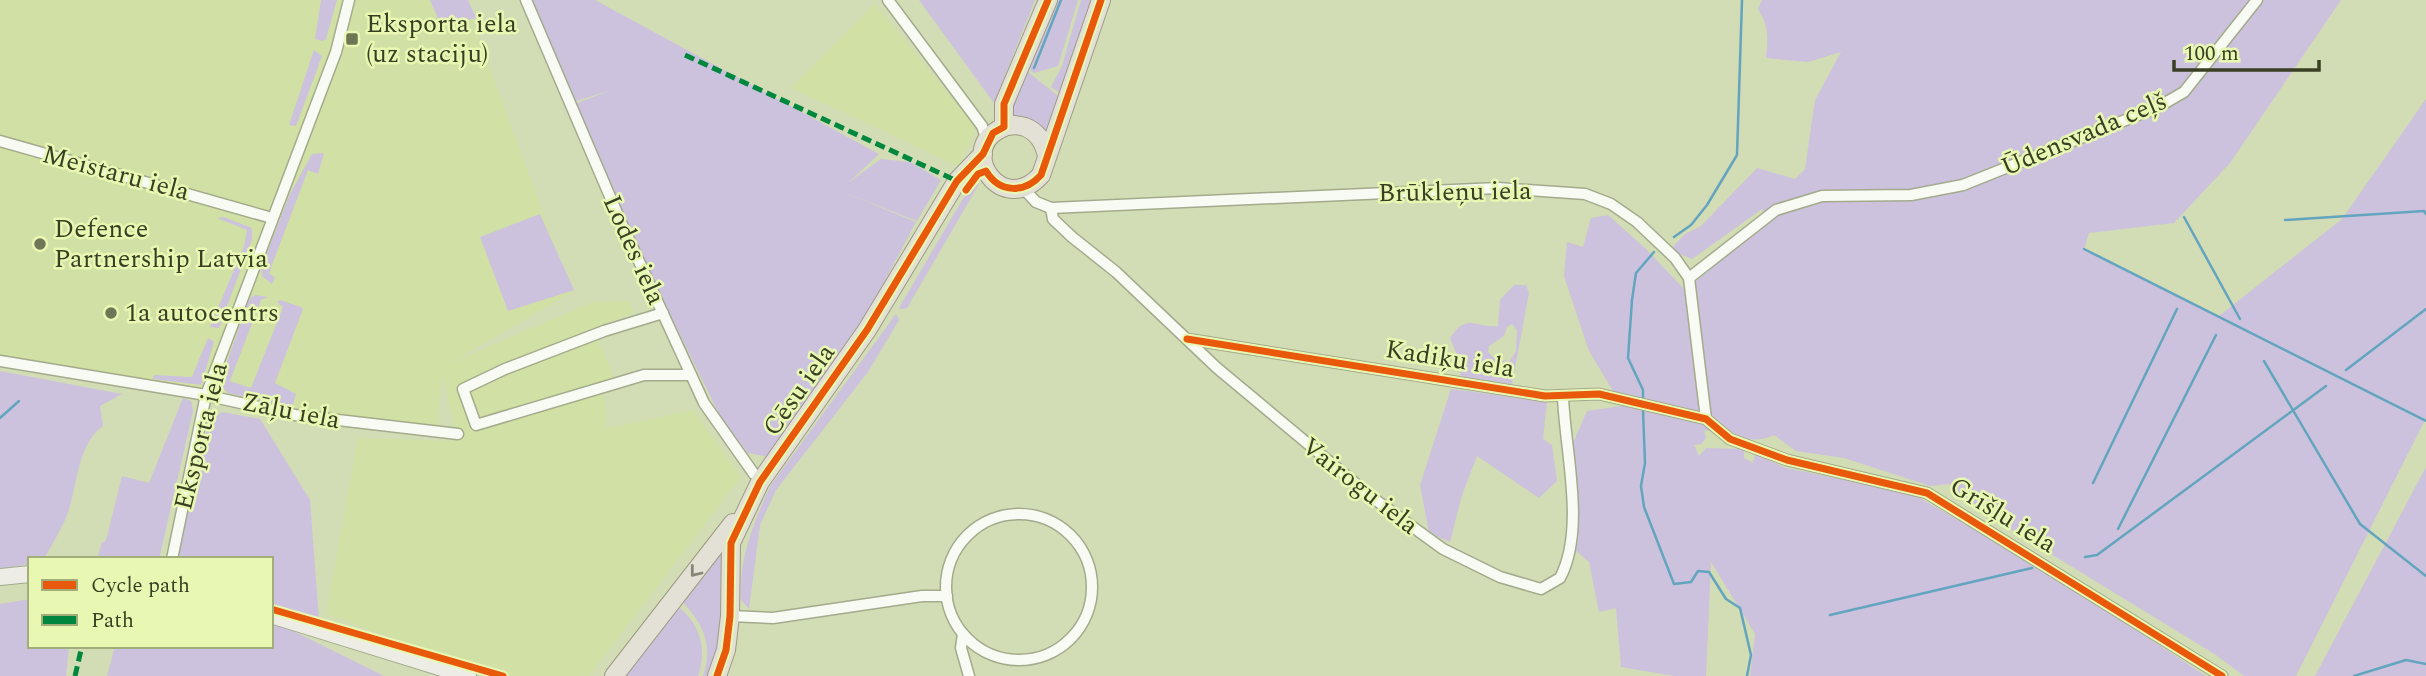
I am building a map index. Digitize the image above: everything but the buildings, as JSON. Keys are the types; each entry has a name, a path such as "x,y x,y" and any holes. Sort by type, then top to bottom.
{"main road":[{"path":"1048,0 1004,104 992,145 997,184 1006,188 1029,185 1044,171 1101,0"},
{"path":"992,145 1019,125 1032,131 1042,141 1047,156"},
{"name":"Cēsu iela","path":"717,676 726,650 730,616 732,543 752,498 860,359 961,195 978,174 992,145"},
{"name":"Cēsu iela","path":"732,574 765,482"},
{"path":"614,676 752,498"},
{"path":"0,577 28,574"},
{"path":"273,616 468,676"}],"street":[{"name":"Eksporta iela","path":"172,557 206,395 336,52 349,0"},
{"name":"Lodes iela","path":"526,0 704,403 765,482"},
{"path":"888,0 953,88 984,121 992,145"},
{"name":"Ūdensvada ceļš","path":"1689,278 1776,210 1822,196 1911,195 1963,186 2158,107 2184,92 2258,0"},
{"name":"Meistaru iela","path":"0,141 272,218"},
{"path":"1029,185 1036,202 1049,207"},
{"name":"Brūkleņu iela","path":"1049,207 1499,188 1572,192 1611,204 1637,222 1675,258 1689,278"},
{"name":"Vairogu iela","path":"1049,207 1053,219 1072,237 1116,272 1292,433 1443,550 1507,580 1541,589 1560,578 1571,545 1573,513 1563,397"},
{"path":"1689,278 1706,419"},
{"path":"663,313 604,331 505,369 463,389 476,425 645,375 691,375"},
{"name":"Kadiķu iela","path":"1187,339 1563,397 1599,394 1706,419"},
{"name":"Zāļu iela","path":"0,361 206,395 295,415 458,434"},
{"name":"Grīšļu iela","path":"1706,419 1730,439 1787,460 1927,493 2222,676"},
{"path":"1015,514 1038,516 1059,525 1076,540 1088,560 1093,582 1091,603 1078,630 1056,651 1037,658 1016,660 996,657 978,648 963,634 954,621 947,596 948,568 957,547 973,530 992,519 1015,514"},
{"path":"730,616 773,618 922,596 947,596"},
{"path":"963,634 961,648 969,676"}],"shaded area":[{"path":"0,0 465,0 572,292 449,364 592,302 629,301 634,312 594,329 615,380 600,385 607,412 604,429 693,410 741,477 589,676 511,676 452,659 326,614 358,438 457,441 442,371 437,432 0,358"},
{"path":"321,0 337,0 326,39 323,41 315,39"},
{"path":"430,0 468,0 476,18 441,26"},
{"path":"526,0 595,0 879,154 848,183 881,159 910,162 941,180 917,221 838,190 916,222 851,345 769,457 748,453 721,418 604,180 572,105 611,90 570,103"},
{"path":"919,0 1035,0 994,103"},
{"path":"1056,0 1078,0 1058,66 1034,73 1028,68"},
{"path":"1081,0 1094,0 1063,95 1051,87 1062,66"},
{"path":"1762,0 2341,0 2230,163 2174,223 2089,233 2084,249 2219,316 2342,219 2426,99 2426,418 2296,676 2244,676 2216,655 1958,497 1949,484 1930,486 1844,458 1796,451 1774,435 1749,439 1704,430 1706,438 1701,444 1694,445 1699,456 1706,448 1744,449 1744,458 1753,463 1755,454 1786,468 1913,494 2053,575 2206,676 1750,676 1755,634 1711,562 1706,676 1674,676 1621,667 1616,608 1599,612 1589,562 1575,550 1575,503 1570,450 1587,411 1622,406 1589,351 1564,276 1567,242 1583,247 1591,218 1608,215 1646,249 1685,290 1766,224 1762,209 1692,259 1670,250 1685,234 1701,226 1757,168 1795,179 1805,169 1815,100 1841,52 1808,62 1766,58 1767,32 1758,9"},
{"path":"875,4 974,125 975,132 958,166 791,88"},
{"path":"314,50 322,56 296,126 289,125"},
{"path":"1027,71 1062,99 1049,137 1007,114"},
{"path":"324,153 318,174 308,170 269,273 275,278 272,284 262,276 261,268 290,194 312,154"},
{"path":"977,182 979,184 907,308 899,308 964,197"},
{"path":"540,214 574,290 508,311 480,237"},
{"path":"224,217 252,228 252,239 219,328 210,327 244,246 247,230 217,218"},
{"path":"1514,285 1526,285 1529,293 1512,384 1461,377 1459,360 1450,338 1466,323 1498,326 1500,300","holes":["1512,324 1517,330 1516,351 1510,361 1496,360 1488,352 1489,346 1504,336 1507,327"]},
{"path":"255,295 268,297 261,300 230,381 251,388 283,307 277,302 280,300 301,307 303,309 275,383 296,394 293,405 286,407 228,393 222,387 222,376 249,299"},
{"path":"896,314 899,320 868,372 776,490 760,525 749,609 741,600 742,570 753,527 771,485"},
{"path":"208,338 214,342 201,385 153,379 154,375 192,377"},
{"path":"0,371 122,394 100,406 103,426 87,445 65,520 45,557 28,557 28,564 0,569"},
{"path":"1451,389 1547,401 1543,439 1552,445 1557,481 1539,498 1477,456 1462,495 1450,542 1429,533 1420,485"},
{"path":"183,398 191,401 193,411 159,557 98,557 102,542 105,542 107,537 122,476 149,483"},
{"path":"222,412 260,419 310,500 319,620 273,607 273,557 177,557 209,420"},
{"path":"2426,467 2426,676 2315,676"},
{"path":"725,540 720,643 712,676 703,676 707,654 704,634 694,615 679,598"},
{"path":"28,599 28,648 69,648 66,676 0,676 0,604"},
{"path":"675,604 690,619 699,636 702,655 698,676 618,676"},
{"path":"273,621 384,676 107,676 114,648 273,648"}],"waterway":[{"path":"1034,68 1061,0"},
{"path":"1674,237 1691,225 1707,205 1737,155 1742,0"},
{"path":"2285,220 2424,211 2426,214"},
{"path":"2184,217 2240,319"},
{"path":"2084,249 2426,421"},
{"path":"1643,399 1643,390 1628,358 1632,300 1636,273 1654,252"},
{"path":"2093,483 2177,309"},
{"path":"2346,370 2426,309"},
{"path":"2118,529 2216,335"},
{"path":"2264,361 2360,524 2426,576"},
{"path":"2085,557 2097,555 2326,386"},
{"path":"0,418 19,401"},
{"path":"1643,410 1645,463 1641,486 1644,507 1674,584 1691,582 1698,571 1709,572 1726,599 1740,608 1751,655 1747,676"},
{"path":"1830,615 2032,568"},
{"path":"2354,676 2406,660 2426,664"}],"marked path":[{"path":"685,55 957,181"},
{"path":"75,676 82,648"}],"cycle path":[{"path":"717,676 726,650 730,616 731,543 760,482 867,330 957,181 983,154 993,133 1004,127 1004,104 1048,0"},
{"path":"966,190 978,174 986,171 998,184 1013,188 1028,185 1041,175 1101,0"},
{"path":"1187,339 1545,396 1599,394 1706,419 1730,439 1787,460 1927,493 2222,676"},
{"path":"273,610 503,676"}],"place":[{"name":"Eksporta iela (uz staciju)","path":"352,39"},
{"name":"Defence Partnership Latvia","path":"40,244"},
{"name":"1a autocentrs","path":"111,313"}]}
